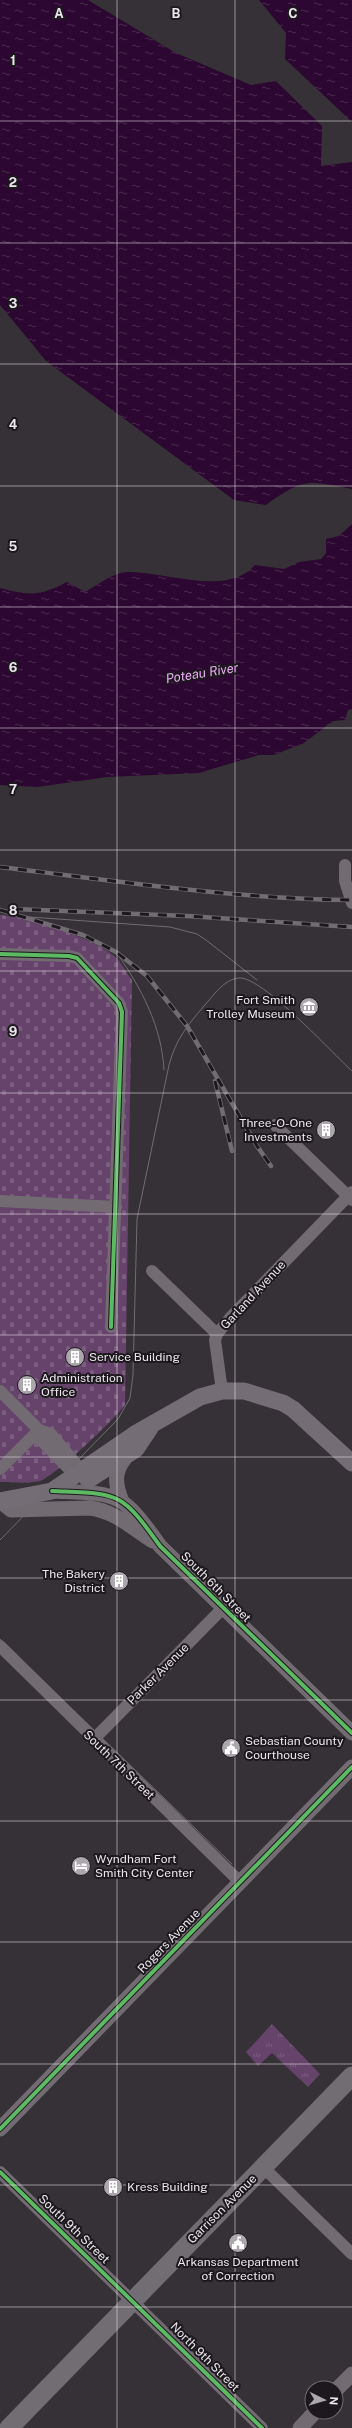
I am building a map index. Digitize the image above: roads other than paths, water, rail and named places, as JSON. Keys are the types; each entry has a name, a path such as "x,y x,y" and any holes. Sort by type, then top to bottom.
{"main road":[{"path":"151,1427 136,1449 125,1458 83,1475 52,1491 0,1501 14,1503 39,1500 70,1492 83,1475 135,1434 151,1427 200,1397 222,1391 244,1391 288,1406 352,1463"},
{"name":"Garrison Avenue","path":"9,2428 352,2076"}],"street":[{"path":"345,865 345,881 352,903"},
{"path":"0,954 69,956 77,958 119,1003 122,1012 111,1327"},
{"path":"275,1125 351,1196"},
{"name":"Garland Avenue","path":"222,1391 216,1353 217,1334 231,1317 351,1196"},
{"path":"0,1201 116,1207"},
{"path":"152,1271 217,1334"},
{"path":"0,1391 38,1430 51,1434 83,1475 100,1481 121,1499"},
{"path":"0,1469 38,1430"},
{"path":"121,1499 116,1486 116,1474 125,1458"},
{"name":"South 6th Street","path":"52,1491 101,1492 121,1499 140,1518 160,1546"},
{"name":"South 6th Street","path":"0,1502 11,1510 90,1508 111,1512 160,1546 352,1733"},
{"name":"Parker Avenue","path":"93,1740 223,1608"},
{"name":"South 7th Street","path":"0,1646 93,1740 240,1882"},
{"name":"Rogers Avenue","path":"0,2129 352,1767"},
{"path":"263,2167 352,2254"},
{"name":"South 9th Street","path":"0,2172 133,2300"},
{"name":"North 9th Street","path":"133,2300 262,2428"},
{"path":"344,2382 352,2374"},
{"path":"300,2428 308,2420"}],"water":[{"path":"0,0 88,0 176,53 251,85 276,81 322,126 321,166 352,162 352,489 315,483 298,486 289,490 266,505 234,500 46,361 0,305"},
{"path":"259,0 352,0 352,122 285,59 286,33"},
{"name":"Poteau River","path":"352,524 352,709 348,710 345,720 333,721 304,743 274,755 259,755 199,773 108,777 37,787 0,785 0,588 19,592 35,593 58,587 67,582 85,592 116,574 126,572 141,572 194,580 228,580 243,575 255,565 284,569 299,562 321,559 326,553 326,539 339,536"}],"tram line":[{"path":"30,917 170,927 197,934 257,980"},
{"path":"116,952 134,979 149,1008 159,1038 164,1070"},
{"path":"0,1540 118,1419 130,1398 133,1375 137,1219 169,1065 175,1048 187,1027 215,993 228,981 239,978 250,981 264,989 280,1002 352,1071"},
{"path":"0,1639 232,1864"}],"railway":[{"path":"0,867 220,893 308,899 352,900"},
{"path":"14,909 187,916 352,927"},
{"path":"0,910 83,935 116,952 147,976 187,1026 257,1146 271,1166"},
{"path":"215,1081 232,1151"}],"place":[{"name":"Fort Smith Trolley Museum","path":"309,1007"},
{"name":"Three-O-One Investments","path":"326,1130"},
{"name":"Service Building","path":"75,1357"},
{"name":"Administration Office","path":"27,1385"},
{"name":"The Bakery District","path":"119,1581"},
{"name":"Sebastian County Courthouse","path":"231,1748"},
{"name":"Wyndham Fort Smith City Center","path":"81,1866"},
{"name":"Kress Building","path":"113,2187"},
{"name":"Arkansas Department of Correction","path":"238,2243"}]}
